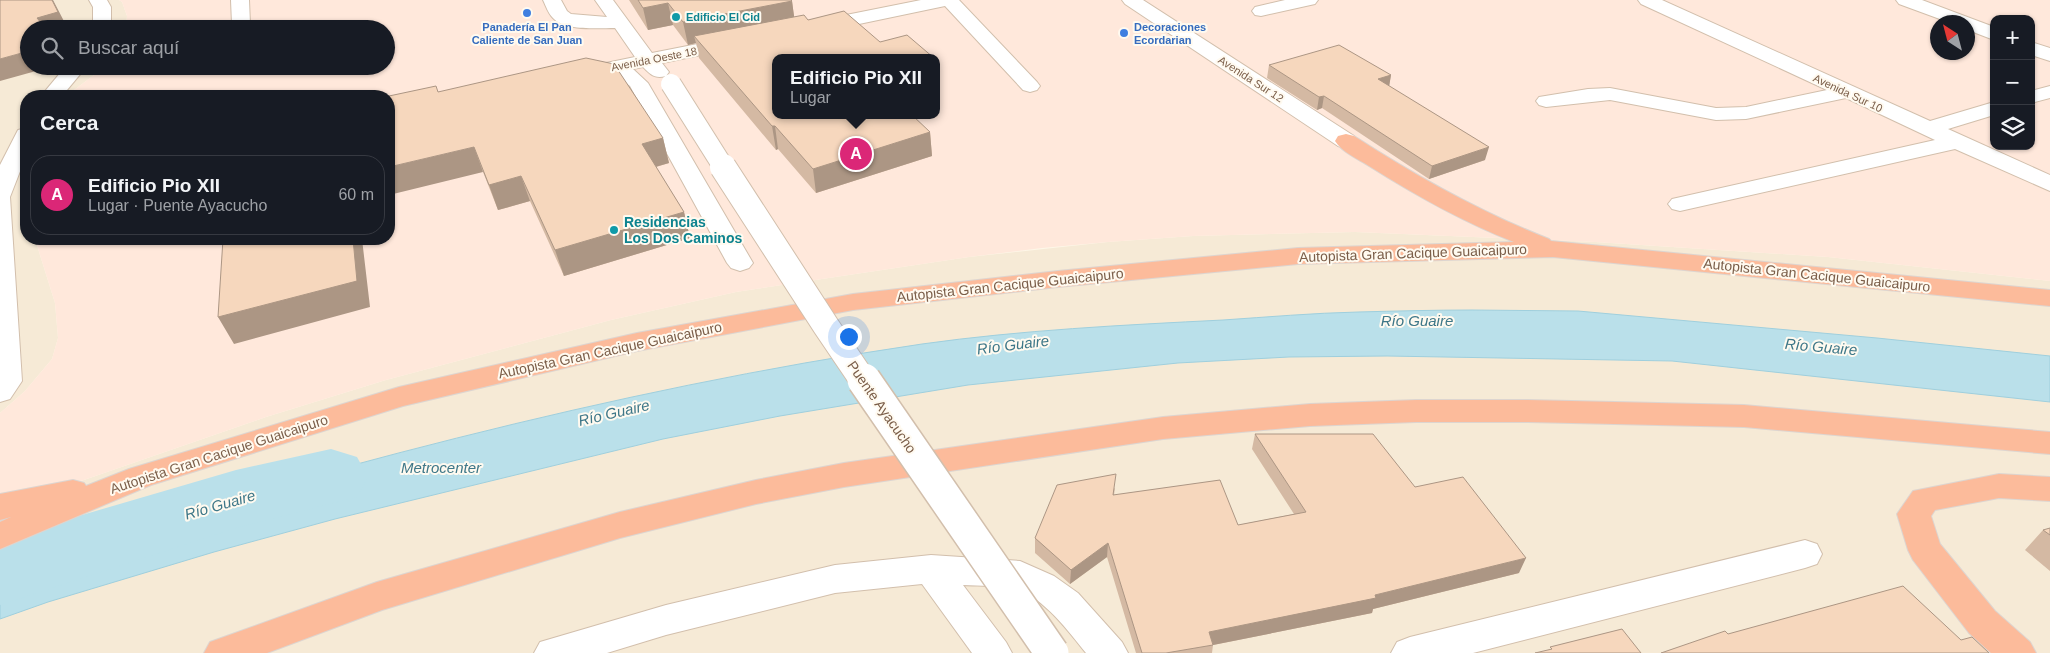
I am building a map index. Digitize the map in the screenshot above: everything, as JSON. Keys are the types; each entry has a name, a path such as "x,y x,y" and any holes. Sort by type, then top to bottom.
{"highway":[{"path":"1346,141 1390,170 1457,207 1504,230 1553,248"},
{"name":"Autopista Gran Cacique Guaicaipuro","path":"0,536 140,477 273,435 436,388 637,342 853,302 1068,278 1298,256 1553,248 2050,298"},
{"path":"223,653 377,597 620,525 756,492 844,475 1163,428 1310,415 1416,411 1538,411 1744,416 2050,443"},
{"path":"0,508 140,477"},
{"path":"2017,653 1982,622 1926,550 1914,514 1925,500 1999,486 2050,489"}],"street":[{"path":"98,0 102,7 102,20"},
{"path":"240,0 241,20"},
{"path":"552,0 559,14 564,18 574,21 620,23"},
{"name":"Puente Ayacucho","path":"604,0 648,61 671,84 751,212 826,326 1052,653"},
{"path":"794,31 948,0 1030,86"},
{"name":"Avenida Sur 12","path":"1131,0 1346,141"},
{"path":"1261,10 1309,0"},
{"name":"Avenida Sur 10","path":"1647,0 2050,184"},
{"path":"1906,0 1945,15"},
{"path":"1975,27 1990,32"},
{"name":"Avenida Oeste 18","path":"562,77 746,41"},
{"path":"2035,49 2050,55"},
{"path":"616,66 638,83 740,263"},
{"path":"56,90 69,75"},
{"path":"1546,101 1588,94 1610,94 1716,114 1746,113 1846,92"},
{"path":"2035,96 2050,92"},
{"path":"1926,129 1990,109"},
{"path":"1680,204 1955,142"},
{"path":"0,195 20,146"},
{"path":"0,195 20,191"},
{"path":"0,199 7,381 0,392"},
{"path":"1410,653 1805,554"},
{"path":"931,569 993,653"},
{"path":"553,653 666,620 835,578 931,569 1020,575 1042,586 1065,603 1109,653"}],"shaded area":[{"path":"0,0 119,0 122,2 127,20 20,20 20,75 94,75 74,90 20,90 20,245 37,245 55,303 58,338 52,359 25,391 0,413"},
{"path":"119,0 2050,0 2050,281 1828,257 1595,242 1355,232 1193,236 1042,248 736,292 611,320 386,380 266,417 0,509 0,413 25,391 52,359 58,338 55,303 37,245 395,245 395,90 74,90 94,75 395,75 395,20 127,20 122,2"},
{"path":"1355,232 1595,242 1828,257 2050,281 2050,653 0,653 0,509 266,417 386,380 611,320 736,292 969,257 1108,242 1193,236"}],"water":[{"name":"Metrocenter","path":"1472,310 1578,311 2050,356 2050,402 1672,361 1387,356 1289,357 1178,363 968,385 780,416 663,439 335,519 214,552 48,602 0,619 0,569 227,500 341,468 572,410 688,385 922,344 997,335 1324,313"}],"building":[{"path":"0,0 52,0 58,12 37,18 39,20 20,20 20,53 0,59"},
{"name":"Edificio El Cid","path":"638,0 792,1 683,22 668,3 643,8"},
{"path":"844,11 880,42 907,35 929,54 772,54 772,119 916,119 930,132 813,169 775,126 772,126 694,36 804,15 808,20"},
{"path":"1339,45 1391,75 1378,79 1489,147 1432,166 1324,96 1319,97 1269,65"},
{"path":"586,58 614,64 663,138 642,144 684,212 555,250 521,176 489,185 474,147 395,166 395,95 436,86 438,92"},
{"path":"223,245 354,245 357,281 218,317"},
{"path":"1255,434 1373,434 1415,487 1463,477 1526,558 1375,595 1376,598 1209,632 1213,645 1166,653 1142,653 1108,543 1071,570 1035,538 1057,485 1116,474 1113,495 1220,480 1238,525 1306,512"},
{"path":"2050,528 2050,535 2043,530"},
{"path":"1903,586 1961,640 1972,637 1989,653 1661,653 1725,631 1728,634"},
{"path":"1622,629 1641,653 1535,653 1552,649 1550,647"}],"waterway":[{"name":"Río Guaire","path":"0,572 236,499 331,477"}],"place":[{"name":"Panadería El Pan Caliente de San Juan","path":"527,13"},
{"name":"Edificio El Cid","path":"676,17"},
{"name":"Decoraciones Ecordarian","path":"1124,33"},
{"name":"Edificio Pio XII","path":"856,154"},
{"name":"Residencias Los Dos Caminos","path":"614,230"}]}
